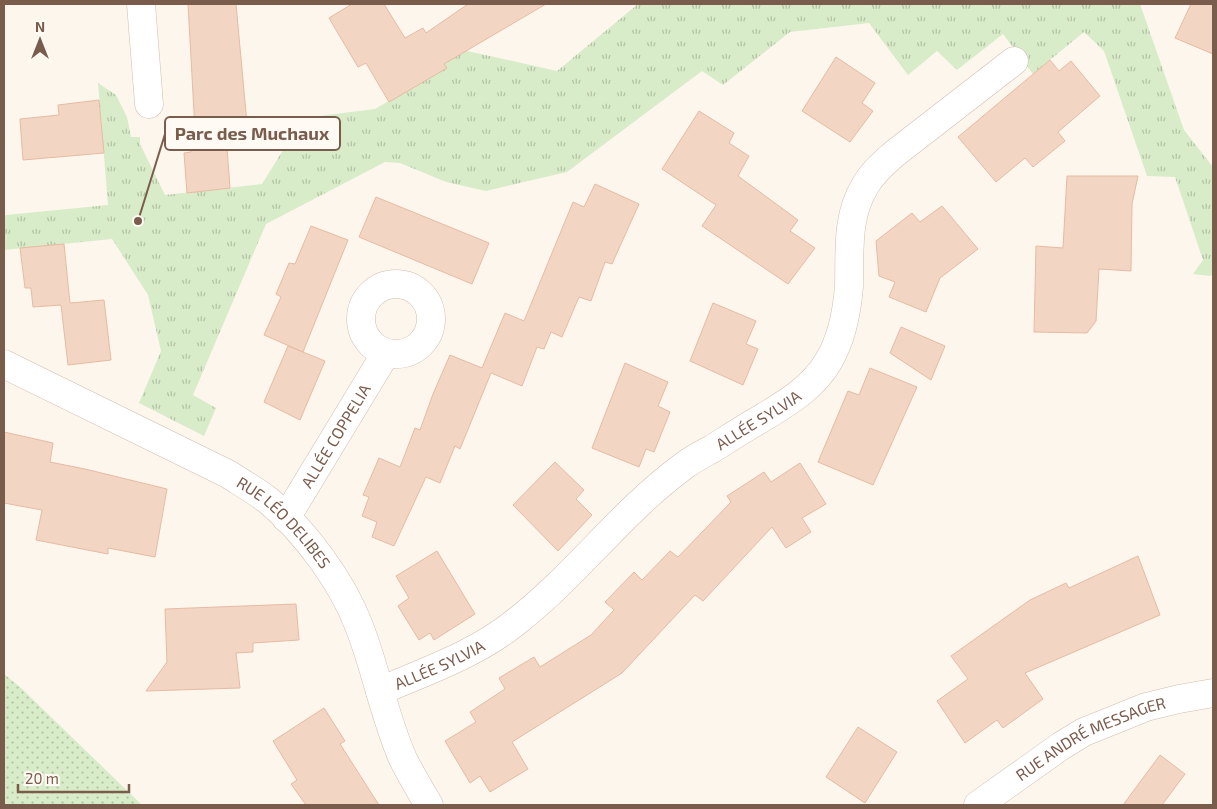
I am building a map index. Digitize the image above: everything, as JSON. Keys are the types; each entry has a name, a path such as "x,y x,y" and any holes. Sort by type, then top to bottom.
{"street":[{"path":"141,4 149,104"},
{"name":"ALLÉE SYLVIA","path":"380,691 470,652 515,623 540,602 631,511 686,463 786,404 804,390 828,363 842,328 849,286 849,242 852,222 855,205 865,185 878,168 894,154 1014,61"},
{"name":"ALLÉE COPPELIA","path":"286,518 386,354"},
{"name":"RUE LÉO DELIBES","path":"4,364 228,474 251,488 286,518 323,562 347,598 359,626 403,758 429,805"},
{"name":"RUE ANDRÉ MESSAGER","path":"978,805 1061,746 1084,732 1146,708 1179,699 1213,693"}],"green space":[{"path":"638,4 1140,4 1184,130 1213,167 1213,274 1210,276 1193,274 1203,260 1175,177 1147,176 1104,51 1084,32 1033,74 1003,34 957,70 937,51 908,75 869,23 790,32 723,85 702,71 567,172 486,191 446,182 400,163 385,162 266,224 193,395 216,408 204,436 139,403 161,351 148,295 112,239 4,250 4,217 6,215 108,205 98,83 116,95 127,117 131,137 140,137 140,144 165,195 262,184 303,118 375,109 446,68 426,34 447,24 467,51 557,71"},
{"path":"4,674 20,687 142,805 4,805"}],"building":[{"path":"188,4 236,4 247,124 231,126 233,146 227,148 230,188 187,193 184,153 191,152 190,130 195,130"},
{"path":"352,4 384,4 405,38 423,28 426,33 468,4 546,4 444,64 447,68 389,102 366,63 358,67 329,18"},
{"path":"1191,4 1213,4 1213,54 1175,38"},
{"path":"836,57 875,83 862,103 873,111 850,142 802,111"},
{"path":"1050,60 1059,71 1071,61 1100,96 1058,132 1065,141 1033,167 1025,158 996,182 958,137"},
{"path":"99,100 104,153 23,160 20,119 59,115 58,105"},
{"path":"699,111 734,133 729,143 749,156 738,176 798,220 790,231 815,248 788,284 702,226 716,205 662,169"},
{"path":"1067,176 1138,176 1132,204 1131,271 1099,269 1096,321 1087,333 1034,332 1036,246 1063,248"},
{"path":"595,184 639,204 612,264 605,262 591,301 579,297 562,337 551,332 544,349 537,347 522,386 491,373 460,449 455,446 440,483 426,477 394,546 372,537 377,522 362,516 369,497 363,495 379,458 400,467 415,428 420,430 450,355 482,368 505,313 524,321 573,202 584,207"},
{"path":"376,197 489,243 472,284 359,237"},
{"path":"942,206 978,249 940,278 926,312 889,297 895,282 879,276 876,241 912,213 920,222"},
{"path":"311,226 348,240 303,352 264,335 281,297 276,294 289,263 295,264"},
{"path":"64,244 70,303 104,300 111,360 68,365 61,305 33,307 31,288 25,288 20,248"},
{"path":"713,303 756,321 746,344 758,349 743,385 690,361"},
{"path":"901,327 945,346 931,380 890,353"},
{"path":"288,346 325,361 300,420 264,402"},
{"path":"625,363 668,382 658,406 670,412 654,452 646,449 639,467 592,448"},
{"path":"870,368 917,387 873,485 818,462 848,391 859,395"},
{"path":"4,432 53,443 50,462 167,489 155,557 108,548 108,554 36,540 42,510 4,503"},
{"path":"555,462 584,490 576,499 592,515 558,551 513,505"},
{"path":"800,463 826,504 802,518 811,532 786,548 772,527 703,601 695,595 622,673 512,742 528,769 490,792 480,776 470,783 445,741 476,722 470,712 505,689 499,678 534,657 540,667 591,635 614,610 605,602 634,572 642,580 670,551 678,557 731,502 727,496 764,472 771,482"},
{"path":"437,551 475,614 434,640 430,633 419,640 398,606 409,598 396,576"},
{"path":"1138,556 1160,615 1025,673 1043,699 1003,728 997,720 965,743 937,701 968,679 951,656 1030,600 1066,583 1069,588"},
{"path":"296,604 299,640 253,643 253,652 236,653 240,688 146,691 167,662 165,609"},
{"path":"324,708 345,741 340,744 379,805 306,805 291,784 297,780 273,741"},
{"path":"858,727 897,752 865,803 826,777"},
{"path":"1160,755 1185,774 1162,805 1123,805"}],"place":[{"name":"Parc des Muchaux","path":"138,221"}]}
